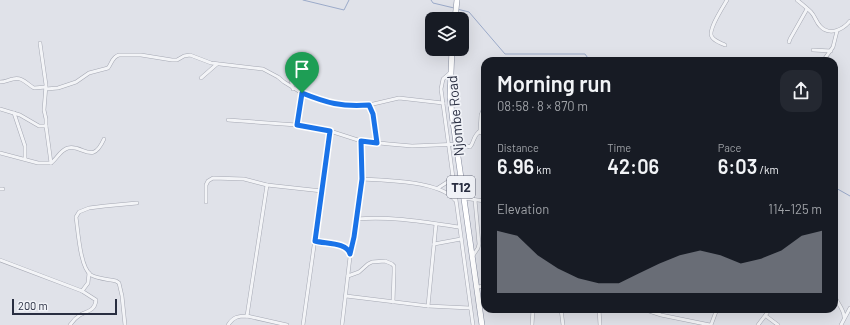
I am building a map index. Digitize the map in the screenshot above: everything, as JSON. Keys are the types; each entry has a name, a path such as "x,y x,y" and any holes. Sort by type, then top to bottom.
{"highway":[{"path":"456,12 457,0"},
{"name":"Njombe Road","path":"452,56 450,97 482,325"}],"street":[{"path":"725,45 713,39 710,31 727,0"},
{"path":"797,0 808,9 820,26 832,32 843,28 850,21"},
{"path":"789,42 808,9"},
{"path":"826,57 835,43 837,31"},
{"path":"40,43 46,88 44,103 51,163"},
{"path":"814,50 831,51"},
{"path":"0,82 16,78 23,80 34,88 58,88 76,82 89,73 108,68 116,56 141,55 177,60 184,56 190,55 206,62 263,69 302,93 327,103 355,106 369,105 400,98 443,103"},
{"path":"202,78 217,64"},
{"path":"288,66 293,88"},
{"path":"451,73 442,79 441,83 452,179 473,325"},
{"path":"297,125 302,93"},
{"path":"369,105 373,114 377,143"},
{"path":"0,109 14,113 39,126 46,126"},
{"path":"14,113 25,146 25,159"},
{"path":"228,120 297,125 330,131 361,141 401,146 461,144 470,147 475,135 481,129"},
{"path":"303,325 330,131"},
{"path":"0,153 38,163 51,163 62,152 69,148 75,148 88,153 94,151 98,149 104,139"},
{"path":"342,325 350,254 353,246 362,179 361,141"},
{"path":"206,202 206,185 208,181 214,178 244,179 267,185 322,191"},
{"path":"362,179 402,182 438,188 451,196 455,201"},
{"path":"438,188 452,179"},
{"path":"247,316 267,185"},
{"path":"463,198 481,201"},
{"path":"472,257 479,244 475,200"},
{"path":"82,291 89,280 81,251 76,217 77,214 89,208 137,203"},
{"path":"356,220 380,218 459,228"},
{"path":"428,306 436,224"},
{"path":"434,244 461,239"},
{"path":"315,241 342,246 346,248 350,254"},
{"path":"0,260 82,291 94,298 96,303 92,309 76,318 70,325"},
{"path":"348,276 359,272 372,262 384,261 392,264 394,266 393,302"},
{"path":"88,272 95,277 116,281 119,283 125,325"},
{"path":"477,288 481,287"},
{"path":"346,296 428,306 470,308"},
{"path":"838,304 844,312 844,317"},
{"path":"841,325 850,308"},
{"path":"532,325 533,313"},
{"path":"562,313 563,325"},
{"path":"599,313 600,325"},
{"path":"655,313 711,325 716,313"},
{"path":"758,325 768,313"},
{"path":"228,325 235,317 247,316 272,324 287,325"},
{"path":"766,316 778,325"}],"waterway":[{"path":"303,0 344,10 349,0"},
{"path":"431,0 433,3 454,8"},
{"path":"457,9 469,12 505,54 585,54 587,57"},
{"path":"838,189 850,196"}],"route":[{"path":"302,93 327,103 355,106 369,105 373,114 377,143 361,141 362,179 353,246 350,254 346,248 342,246 315,241 330,131 297,125 302,93"}]}
